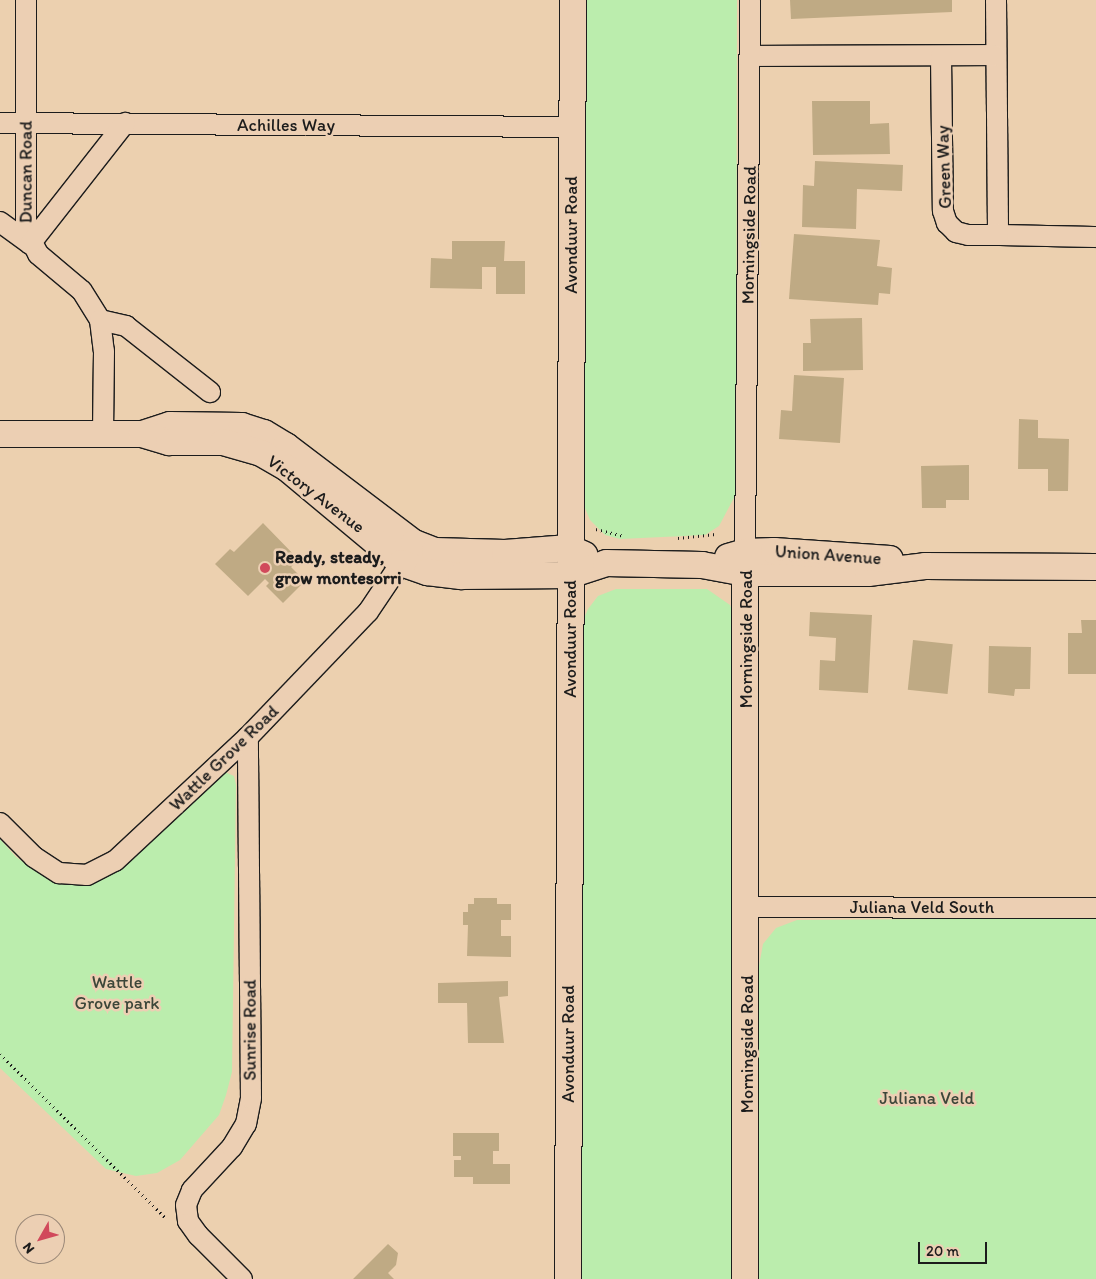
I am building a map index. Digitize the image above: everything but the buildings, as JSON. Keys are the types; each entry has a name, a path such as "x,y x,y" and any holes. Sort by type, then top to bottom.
{"street":[{"name":"Duncan Road","path":"26,0 25,220 30,244 82,291 100,320 104,351 103,434"},
{"name":"Avonduur Road","path":"568,1279 569,548 573,0"},
{"name":"Morningside Road","path":"745,1279 747,907 745,562 750,0"},
{"path":"996,0 998,235"},
{"path":"750,56 995,55"},
{"name":"Green Way","path":"941,56 944,211 947,223 956,232 968,235 1096,237"},
{"name":"Achilles Way","path":"0,124 125,123 571,127"},
{"path":"0,222 30,244 125,123"},
{"path":"100,320 126,326 210,392"},
{"name":"Victory Avenue","path":"0,434 142,434 170,425 216,424 242,426 264,433 286,446 408,553 427,572 461,576 570,575"},
{"name":"Union Avenue","path":"569,548 601,563"},
{"name":"Victory Avenue","path":"408,553 569,548"},
{"name":"Wattle Grove Road","path":"0,823 34,857 59,873 87,876 115,861 248,737 368,612 408,553"},
{"name":"Union Avenue","path":"570,575 601,563 702,565 745,562 868,573 925,566 1096,567"},
{"name":"Sunrise Road","path":"188,1221 186,1205 192,1190 232,1147 246,1124 251,1098 248,737"},
{"name":"Juliana Veld South","path":"747,907 1096,908"},
{"path":"188,1221 242,1279"}],"path":[{"path":"596,529 626,536"},
{"path":"669,538 719,534"},
{"path":"0,1054 168,1221 188,1221"}],"green space":[{"path":"579,0 737,0 736,494 719,526 705,535 620,539 605,535 590,520 582,501"},
{"path":"616,589 707,589 730,605 736,623 734,1279 578,1279 581,625 588,609 598,596"},
{"name":"Wattle Grove park","path":"218,769 234,776 236,785 232,1072 226,1095 219,1115 180,1160 157,1173 136,1176 106,1169 0,1068 0,839 16,857 35,870 72,883"},
{"name":"Juliana Veld","path":"1096,918 1096,1279 758,1279 759,966 763,944 776,928 797,920"}],"place":[{"name":"Ready, steady, grow montesorri","path":"265,568"}]}
